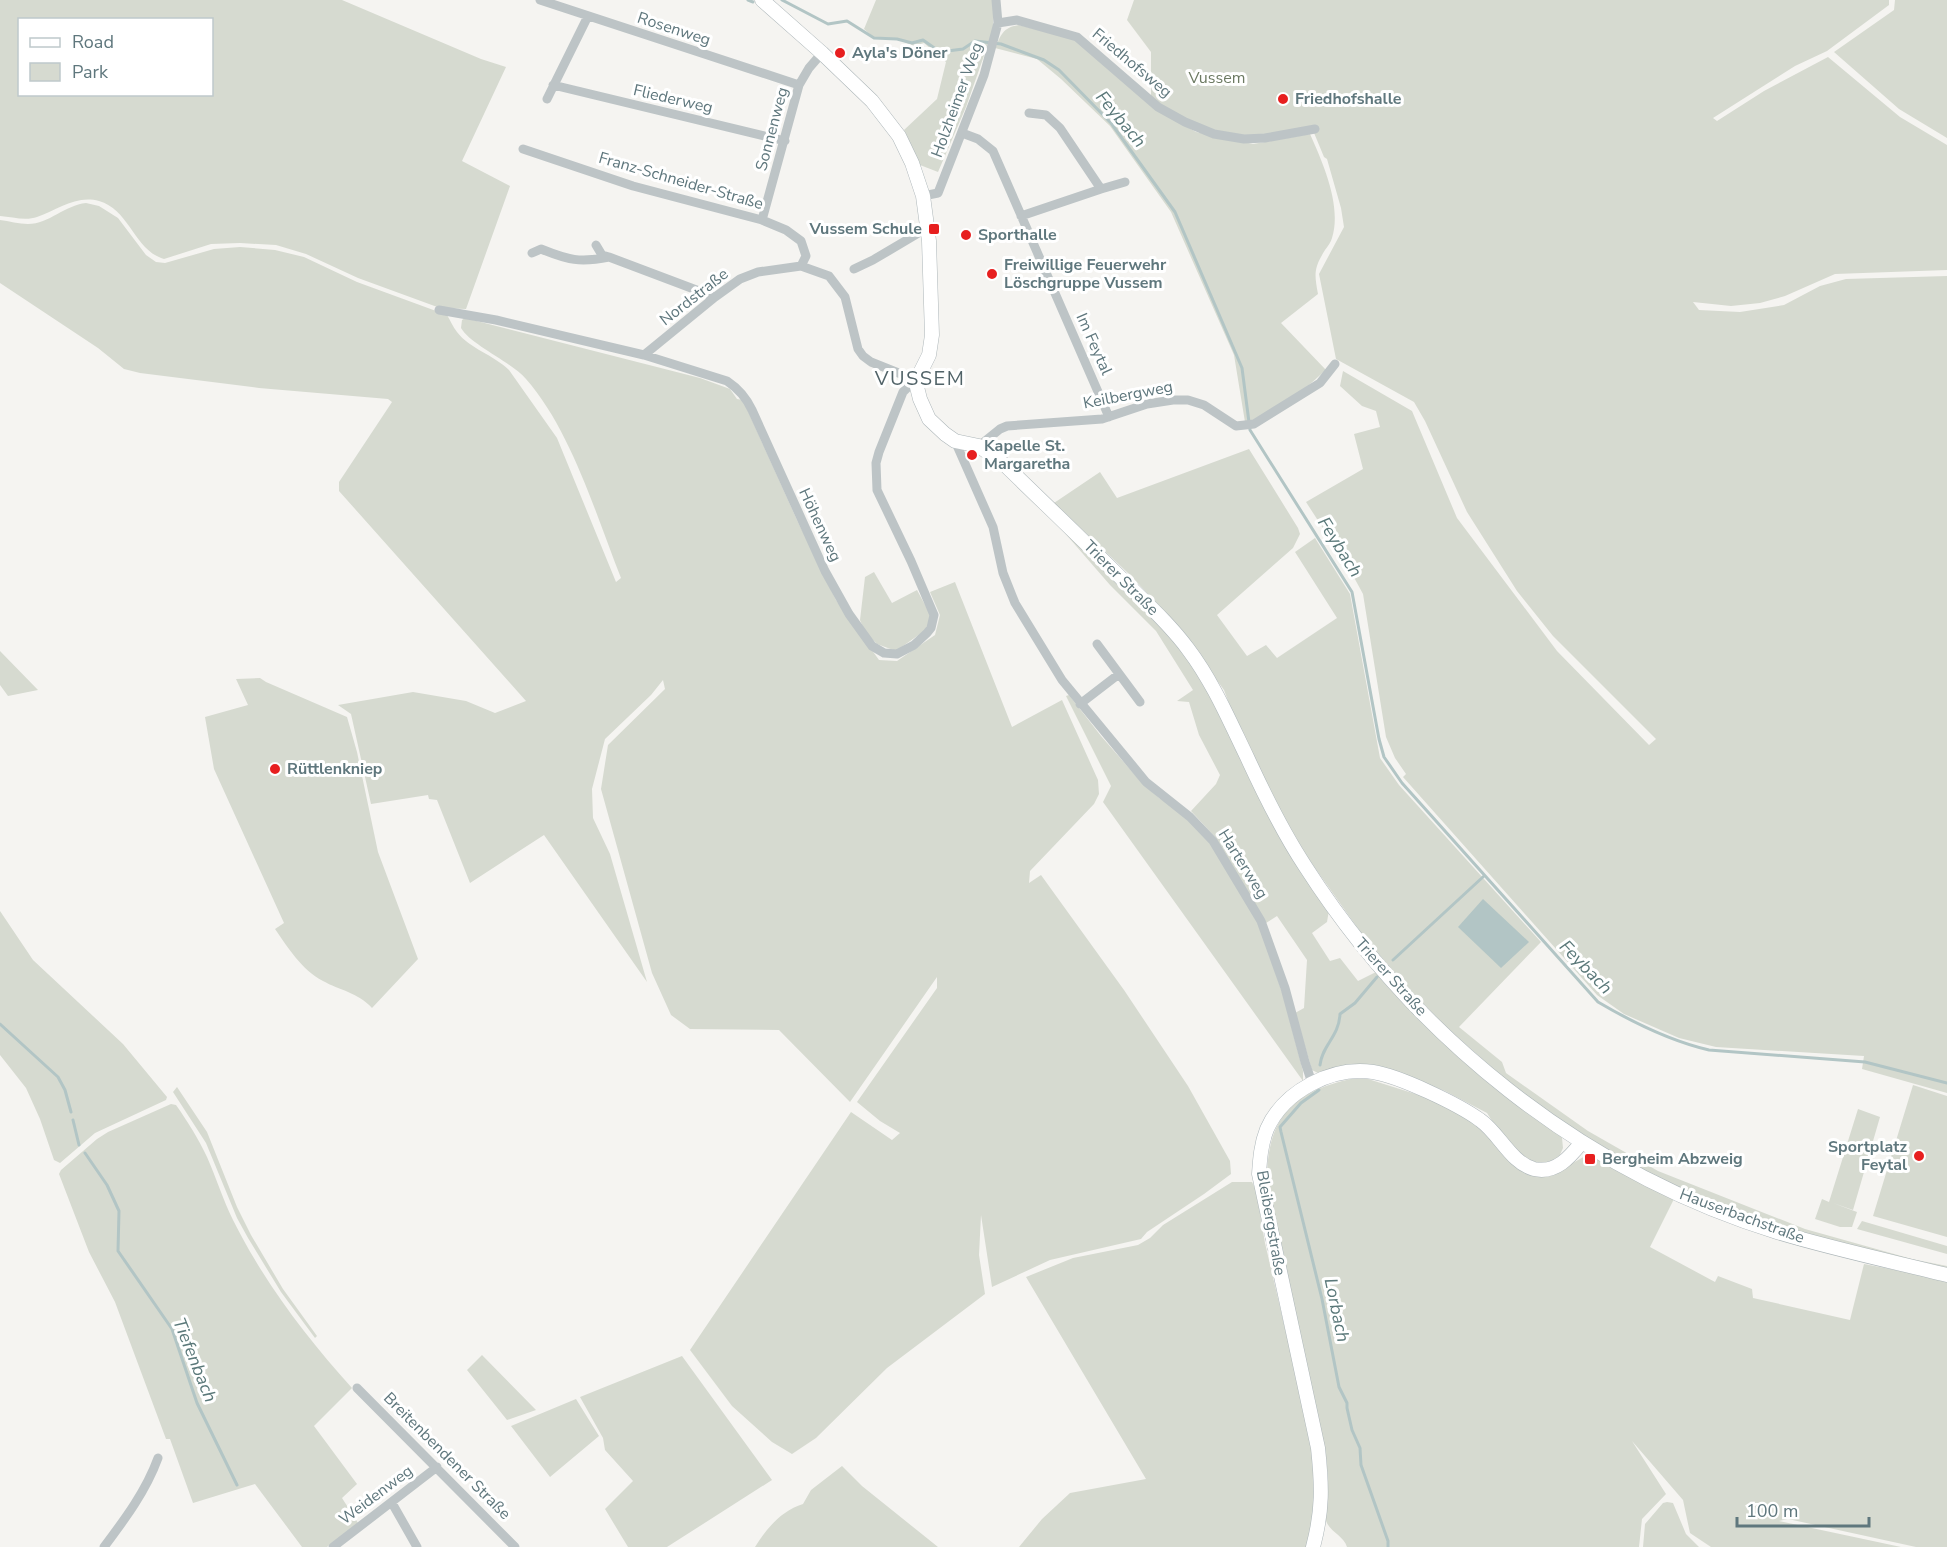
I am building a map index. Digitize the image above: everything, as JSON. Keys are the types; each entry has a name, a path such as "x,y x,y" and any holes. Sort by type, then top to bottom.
{"main road":[{"path":"762,0 872,101 899,136 912,163 923,196 928,230 932,335 929,355 915,383"},
{"name":"Trierer Straße","path":"915,383 929,419 945,435 955,441 979,446 1005,465 1155,611 1188,648 1222,704 1274,812 1303,864 1370,956 1461,1051 1521,1100 1582,1142"},
{"name":"Bleibergstraße","path":"1313,1547 1318,1529 1323,1487 1318,1448 1259,1174 1261,1151 1268,1129 1278,1113 1291,1098 1323,1078 1354,1071 1373,1072 1403,1082 1480,1119 1519,1161 1535,1169 1553,1168 1565,1161 1582,1142"},
{"name":"Hauserbachstraße","path":"1582,1142 1642,1176 1742,1219 1812,1241 1947,1275"}],"street":[{"name":"Rosenweg","path":"540,0 799,86"},
{"name":"Holzheimer Weg","path":"923,196 938,193 983,79 998,22 996,0"},
{"path":"547,99 588,16"},
{"name":"Friedhofsweg","path":"998,22 1017,20 1077,37 1158,107 1214,134 1244,139 1265,138 1315,129"},
{"name":"Sonnenweg","path":"762,220 799,86 809,68 822,53"},
{"name":"Fliederweg","path":"553,85 785,141"},
{"path":"1029,113 1046,115 1060,128 1101,189"},
{"name":"Im Feytal","path":"962,133 978,139 993,151 1109,417"},
{"name":"Franz-Schneider-Straße","path":"524,149 633,186 762,220 801,241 806,256 801,266"},
{"path":"1021,216 1125,182"},
{"path":"854,269 922,231 928,230"},
{"path":"596,245 602,255 715,297"},
{"path":"532,253 541,249 571,260 595,260 609,257"},
{"name":"Nordstraße","path":"644,356 740,279 758,272 801,266 829,276 845,297 858,349 863,356 878,366 901,374 915,383"},
{"name":"Höhenweg","path":"439,310 500,321 644,356 728,381 745,396 825,572 860,630 872,646 884,653 897,654 914,645 931,628 934,615 916,571 877,490 876,463 879,452 903,392 915,383"},
{"name":"Keilbergweg","path":"979,446 1007,426 1109,417 1147,404 1173,400 1187,400 1204,405 1236,426 1254,424 1320,382 1335,364"},
{"name":"Harterweg","path":"955,441 993,527 1003,573 1015,603 1062,680 1152,788 1183,811 1214,841 1261,921 1285,988 1312,1083"},
{"path":"1098,644 1140,702"},
{"path":"1080,704 1119,674"},
{"name":"Breitenbendener Straße","path":"357,1388 515,1547"},
{"path":"104,1547 142,1493 158,1458"},
{"name":"Weidenweg","path":"333,1547 437,1467"},
{"path":"392,1503 417,1547"}],"green space":[{"path":"0,0 342,0 481,59 506,67 462,161 510,186 466,309 440,308 358,278 306,254 276,245 211,244 164,259 154,254 138,239 118,213 99,201 82,200 33,218 0,216"},
{"path":"876,0 993,0 993,30 966,107 938,172 920,165 904,130 937,99 946,62 924,43 914,46 897,39 874,38 864,29"},
{"name":"Vussem","path":"1134,0 1889,0 1889,5 1827,51 1795,66 1713,118 1717,121 1764,91 1828,57 1900,117 1947,145 1947,270 1835,274 1785,296 1760,303 1731,306 1693,302 1699,310 1740,312 1784,305 1820,286 1846,279 1947,276 1947,1093 1862,1069 1864,1056 1716,1047 1679,1038 1624,1014 1597,995 1403,777 1406,774 1395,758 1386,737 1363,594 1306,502 1363,469 1354,434 1380,427 1376,411 1362,406 1340,386 1343,371 1412,411 1457,518 1557,651 1649,745 1656,739 1553,636 1517,591 1467,512 1414,402 1336,359 1319,274 1344,227 1327,159 1324,157 1312,128 1258,137 1243,137 1206,128 1182,118 1160,104 1151,97 1151,52 1127,20"},
{"path":"1895,0 1947,0 1947,138 1899,109 1834,52 1894,10"},
{"path":"1019,25 1077,40 1157,109 1196,132 1253,144 1310,134 1330,185 1335,212 1331,241 1317,266 1318,294 1281,323 1326,370 1299,394 1267,416 1245,422 1234,355 1171,212 1110,126 1061,79 1037,59 995,48 1006,30"},
{"path":"78,204 99,206 118,218 146,255 156,262 165,263 214,249 240,247 275,250 304,257 357,282 447,315 462,338 509,370 557,438 616,582 621,578 592,501 556,423 526,379 473,341 461,328 462,320 465,318 700,378 730,389 737,399 743,400 836,600 879,660 897,661 935,635 940,615 930,592 955,582 1012,727 1062,700 1098,780 1099,794 1094,804 1030,871 1029,883 1041,875 1124,990 1188,1086 1230,1161 1231,1174 1147,1232 1141,1239 1050,1260 992,1287 981,1215 979,1255 985,1294 887,1368 816,1438 792,1454 772,1442 732,1406 690,1350 851,1112 892,1140 900,1133 880,1121 857,1102 937,988 937,977 850,1102 779,1030 690,1029 671,1015 652,973 601,789 608,745 665,689 663,680 651,695 605,739 592,789 593,818 610,854 647,982 544,835 470,883 437,800 429,799 428,795 371,804 351,714 338,705 413,692 466,701 495,713 526,701 339,491 339,482 392,402 388,399 259,388 124,369 98,348 0,283 0,220 25,224 36,223"},
{"path":"1249,449 1300,534 1293,548 1217,615 1247,656 1266,645 1277,658 1337,618 1295,552 1315,538 1350,594 1380,758 1399,785 1541,942 1459,1027 1502,1062 1506,1073 1588,1131 1658,1171 1805,1229 1912,1259 1947,1266 1947,1273 1807,1238 1700,1197 1648,1173 1583,1137 1535,1104 1498,1073 1446,1027 1376,954 1277,810 1239,730 1224,690 1172,619 1129,574 1054,503 1100,472 1117,498"},
{"path":"1057,524 1188,655 1329,910 1327,922 1312,933 1330,961 1340,958 1358,981 1378,971 1559,1132 1563,1148 1559,1157 1550,1162 1532,1162 1518,1153 1487,1113 1445,1091 1404,1075 1318,1073 1312,1070 1295,1013 1304,1008 1307,960 1277,916 1266,923 1215,837 1191,811 1216,784 1220,775 1199,735 1189,702 1177,701 1193,690 1156,631 1110,585"},
{"path":"874,572 892,603 917,590 931,616 927,629 896,651 877,644 865,632 860,620 865,577"},
{"path":"0,651 38,690 8,696 0,685"},
{"path":"260,678 347,717 357,752 378,852 418,959 372,1008 349,992 323,981 308,971 275,929 284,923 214,769 205,717 248,705 236,679"},
{"path":"1069,695 1142,783 1159,798 1178,810 1210,842 1259,925 1283,995 1303,1071 1303,1081 1103,802 1111,786 1066,696"},
{"path":"0,911 33,960 123,1044 167,1097 166,1100 95,1133 60,1163 54,1160 40,1119 26,1088 0,1055"},
{"path":"1351,1079 1368,1079 1425,1097 1486,1128 1526,1174 1548,1177 1587,1155 1600,1157 1675,1197 1650,1247 1715,1282 1718,1276 1752,1289 1753,1298 1850,1320 1864,1264 1947,1280 1947,1547 1916,1547 1788,1519 1779,1521 1901,1547 1711,1547 1690,1533 1683,1500 1632,1441 1666,1494 1642,1519 1639,1547 1347,1547 1325,1519 1328,1477 1324,1444 1267,1190 1267,1167 1270,1147 1276,1130 1284,1115 1295,1103 1310,1093"},
{"name":"Sportplatz Feytal","path":"1913,1085 1947,1096 1947,1237 1873,1216"},
{"path":"177,1087 207,1132 237,1207 251,1235 283,1289 317,1336 315,1338 281,1292 237,1218 206,1143 173,1092"},
{"path":"171,1104 176,1105 200,1143 233,1220 272,1287 302,1329 352,1388 314,1426 357,1484 342,1498 358,1523 327,1547 302,1547 255,1484 193,1503 170,1439 166,1439 115,1302 89,1252 59,1174 97,1139 108,1132"},
{"path":"1858,1109 1880,1117 1853,1210 1833,1203 1857,1212 1852,1227 1840,1227 1815,1219 1822,1199 1829,1202"},
{"path":"1232,1182 1252,1182 1256,1190 1265,1243 1313,1448 1317,1487 1312,1529 1307,1547 1019,1547 1042,1519 1070,1493 1146,1479 1026,1277 1073,1258 1138,1245 1150,1238 1163,1225"},
{"path":"1862,1221 1947,1246 1947,1254 1857,1229"},
{"path":"482,1355 536,1410 507,1420 467,1370"},
{"path":"682,1356 772,1480 667,1547 628,1547 605,1509 633,1481 605,1450 603,1438 580,1397"},
{"path":"576,1399 599,1436 550,1477 511,1426"},
{"path":"842,1466 862,1486 938,1547 755,1547 775,1521 788,1511 803,1504 811,1490"},
{"path":"1663,1503 1673,1503 1686,1534 1699,1547 1643,1547 1645,1524"}],"shaded area":[{"path":"1483,899 1529,942 1501,968 1458,927"}],"waterway":[{"name":"Feybach","path":"748,0 753,2"},
{"name":"Feybach","path":"782,0 828,24 847,21 874,38 897,39 912,43 923,40 940,52 963,49 975,41 1001,44 1044,60 1059,70 1111,123 1175,212 1242,368 1250,430 1352,592 1384,757 1402,783 1598,1002 1652,1030 1680,1042 1709,1050 1865,1062 1947,1083"},
{"name":"Lorbach","path":"1393,960 1484,876"},
{"name":"Lorbach","path":"1320,1065 1321,1058 1337,1029 1340,1014 1355,1003 1377,977"},
{"name":"Tiefenbach","path":"0,1024 58,1077 65,1090 71,1112"},
{"name":"Lorbach","path":"1319,1090 1301,1103 1280,1127 1322,1299 1339,1387 1347,1403 1352,1430 1360,1448 1361,1465 1388,1541 1388,1547"},
{"name":"Tiefenbach","path":"73,1120 79,1145"},
{"name":"Tiefenbach","path":"85,1153 107,1185 119,1211 118,1251 172,1329 197,1403 237,1485"}],"place":[{"name":"Ayla's Döner","path":"840,53"},
{"name":"Friedhofshalle","path":"1283,99"},
{"name":"Vussem Schule","path":"934,229"},
{"name":"Sporthalle","path":"966,235"},
{"name":"Freiwillige Feuerwehr Löschgruppe Vussem","path":"992,274"},
{"name":"Kapelle St. Margaretha","path":"972,455"},
{"name":"Rüttlenkniep","path":"275,769"},
{"name":"Sportplatz Feytal","path":"1919,1156"},
{"name":"Bergheim Abzweig","path":"1590,1159"}],"district":[{"name":"VUSSEM","path":"920,378"}]}
